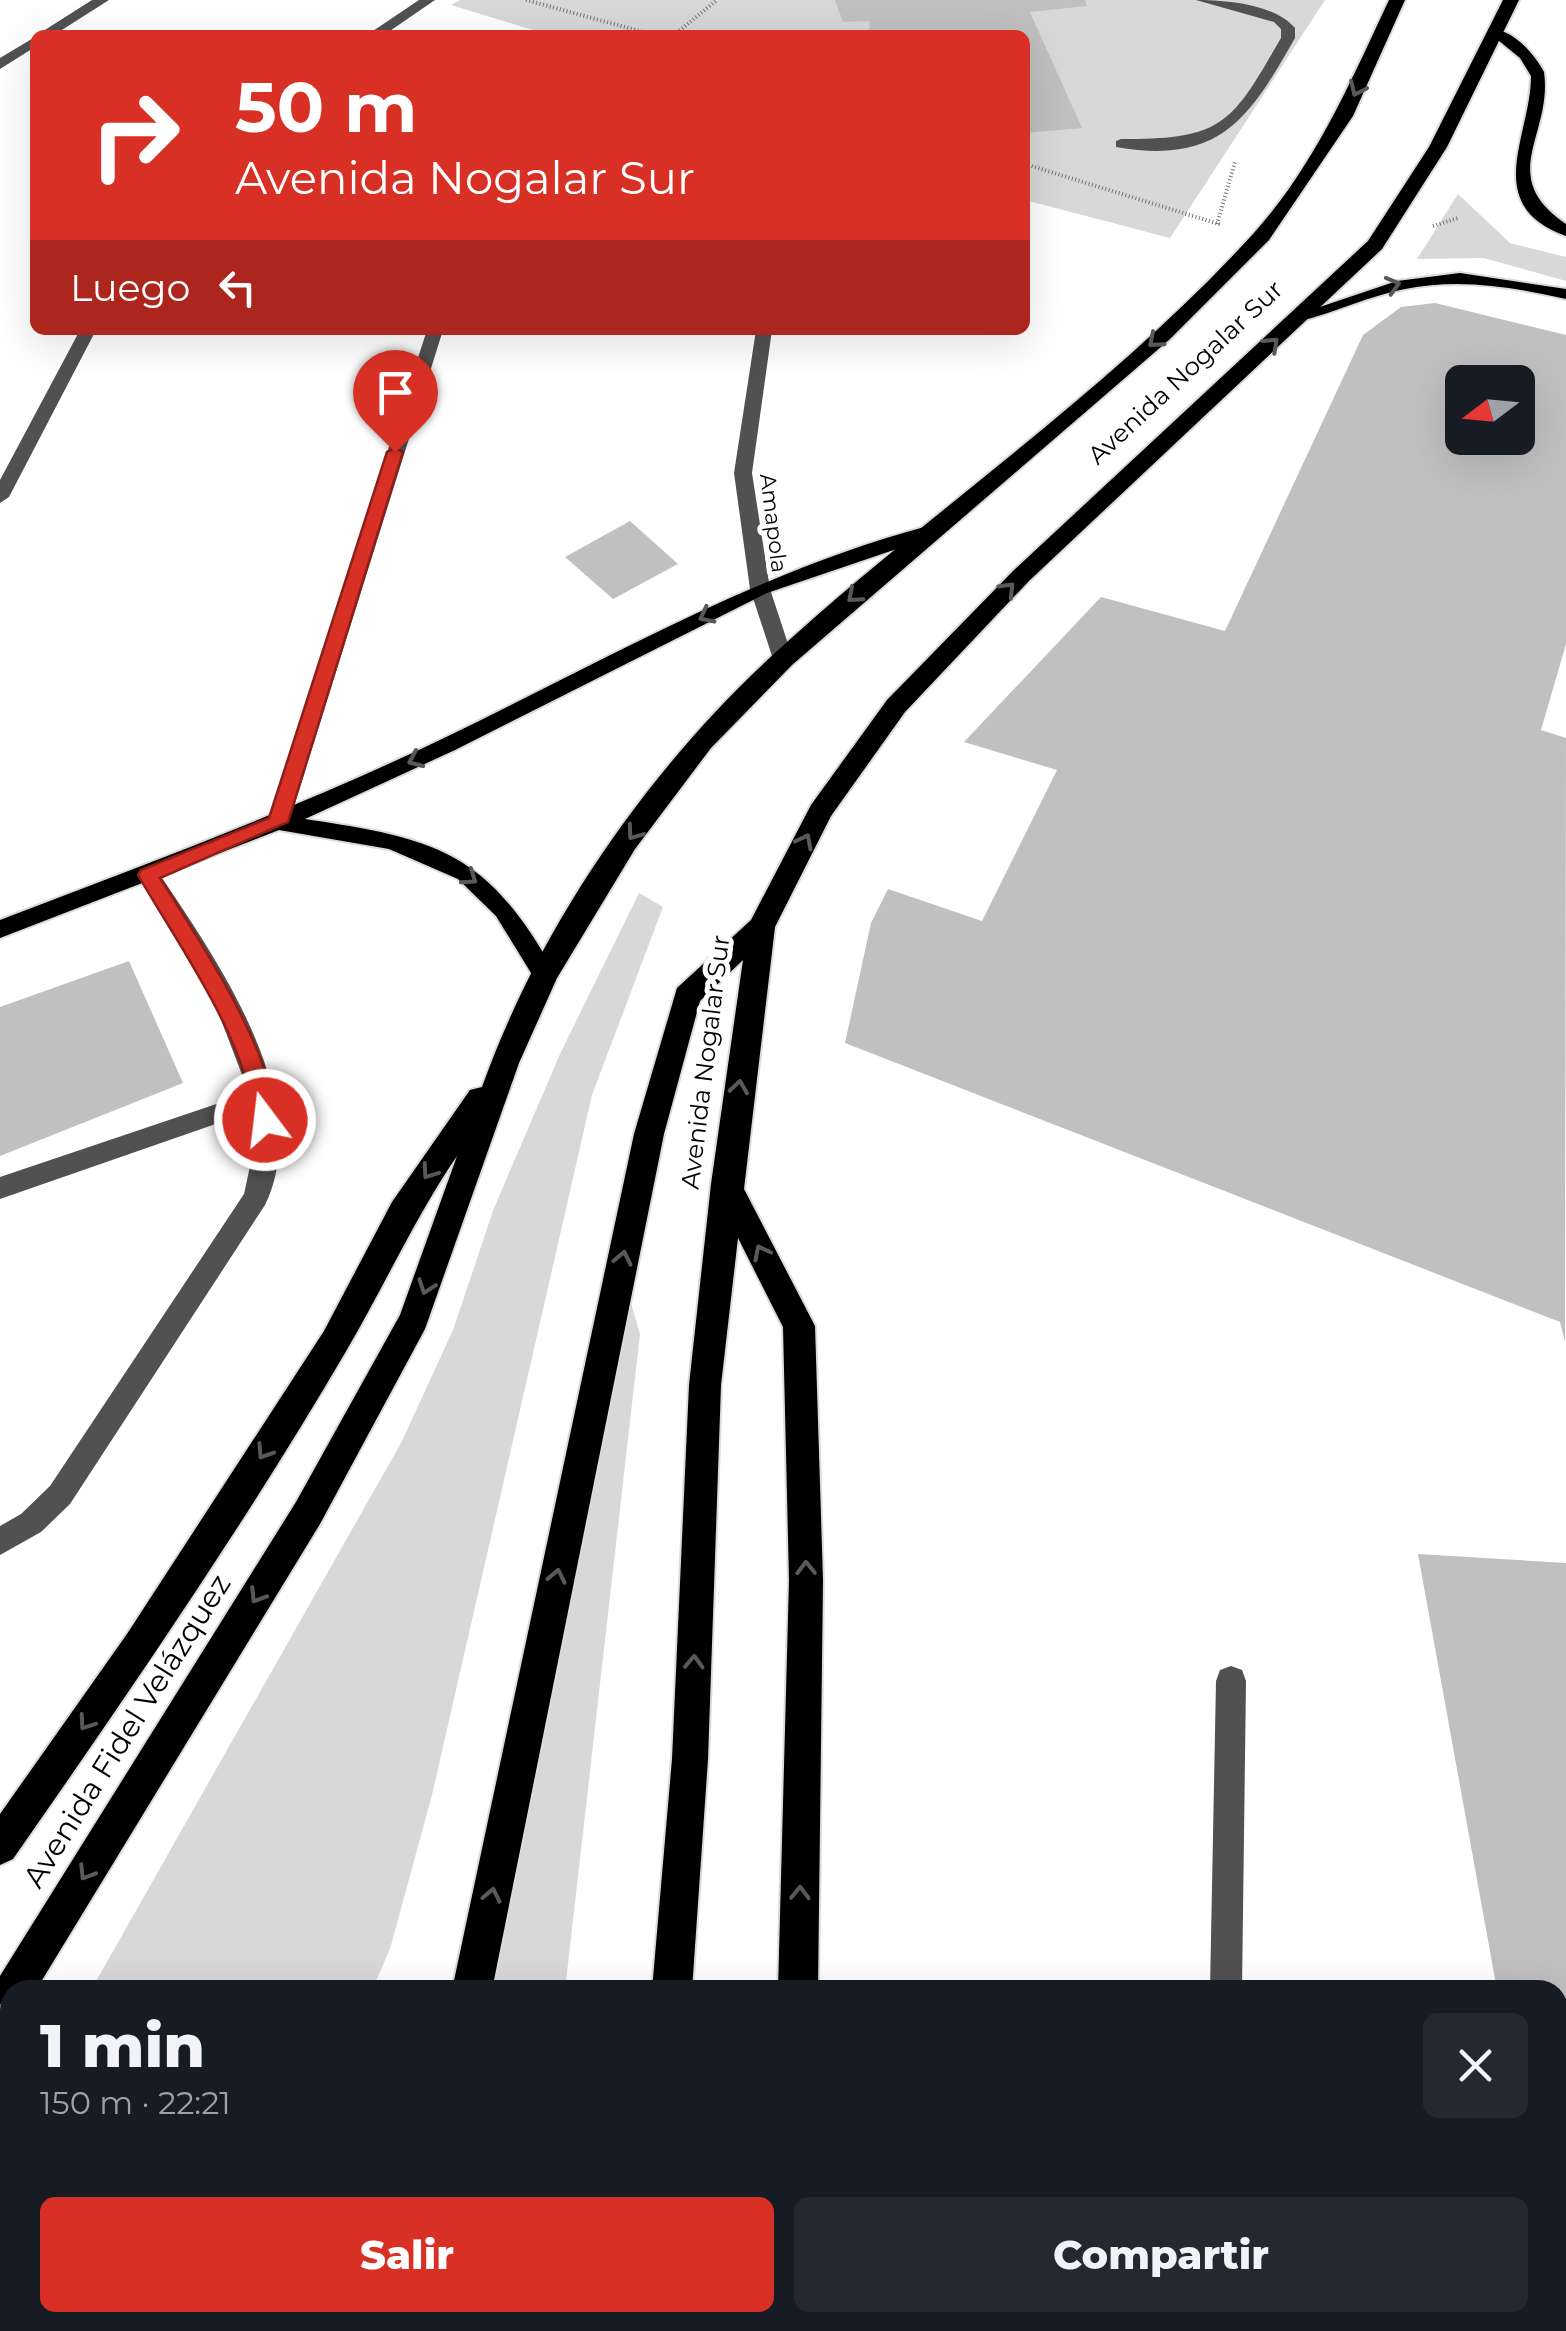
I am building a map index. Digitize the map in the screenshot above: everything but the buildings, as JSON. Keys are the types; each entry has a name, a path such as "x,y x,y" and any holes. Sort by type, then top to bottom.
{"highway":[{"name":"Avenida Nogalar Sur","path":"308,1513 414,1319 504,1063 544,974 626,842 702,742 783,659 1162,336 1262,236 1344,116 1398,0"},
{"name":"Avenida Nogalar Sur","path":"673,1980 690,1759 705,1385 726,1184 760,927 820,812 896,706 1021,576 1375,244 1438,147 1498,33 1511,0"},
{"path":"474,1980 653,1117 687,996 760,927"},
{"path":"0,1846 140,1646 335,1340 402,1211 504,1063"},
{"path":"726,1184 799,1326 806,1580 798,1980"},
{"name":"Avenida Fidel Velázquez","path":"20,1980 308,1513"}],"main road":[{"path":"1498,33 1529,59 1538,74 1530,137 1518,174 1524,200 1566,231"},
{"path":"1301,316 1412,279 1479,277 1566,294"},
{"name":"Avenida Nogalar Sur","path":"0,929 278,822 448,745 760,589 928,532"},
{"path":"278,822 392,842 450,864 489,892 544,974"}],"street":[{"path":"52,30 102,0"},
{"path":"382,30 428,0"},
{"path":"1120,144 1171,146 1218,135 1246,110 1288,38 1288,28 1279,19 1202,0"},
{"path":"0,66 30,45"},
{"path":"0,497 85,335"},
{"path":"278,822 433,335"},
{"name":"Amapola","path":"763,335 743,473 760,589 783,659"},
{"path":"0,1541 31,1523 60,1495 256,1197 267,1142 264,1098 213,978 148,875"},
{"path":"0,1188 264,1098"},
{"path":"1226,1980 1230,1681"}],"path":[{"path":"526,0 636,30"},
{"path":"680,30 717,0"},
{"path":"1217,224 1235,162"},
{"path":"1030,166 1262,236"}],"shaded area":[{"path":"460,0 1325,0 1170,238 1030,201 1030,30 533,30 451,5"},
{"path":"1458,194 1510,243 1566,257 1566,281 1484,258 1417,259"},
{"path":"639,893 663,907 592,1095 432,1795 390,1949 376,1980 97,1980 401,1443 453,1330 494,1208 560,1054"},
{"path":"624,1279 640,1334 566,1980 495,1980"}],"route":[{"path":"265,1120 264,1098 213,978 192,939 148,875 278,822 395,452"}]}
